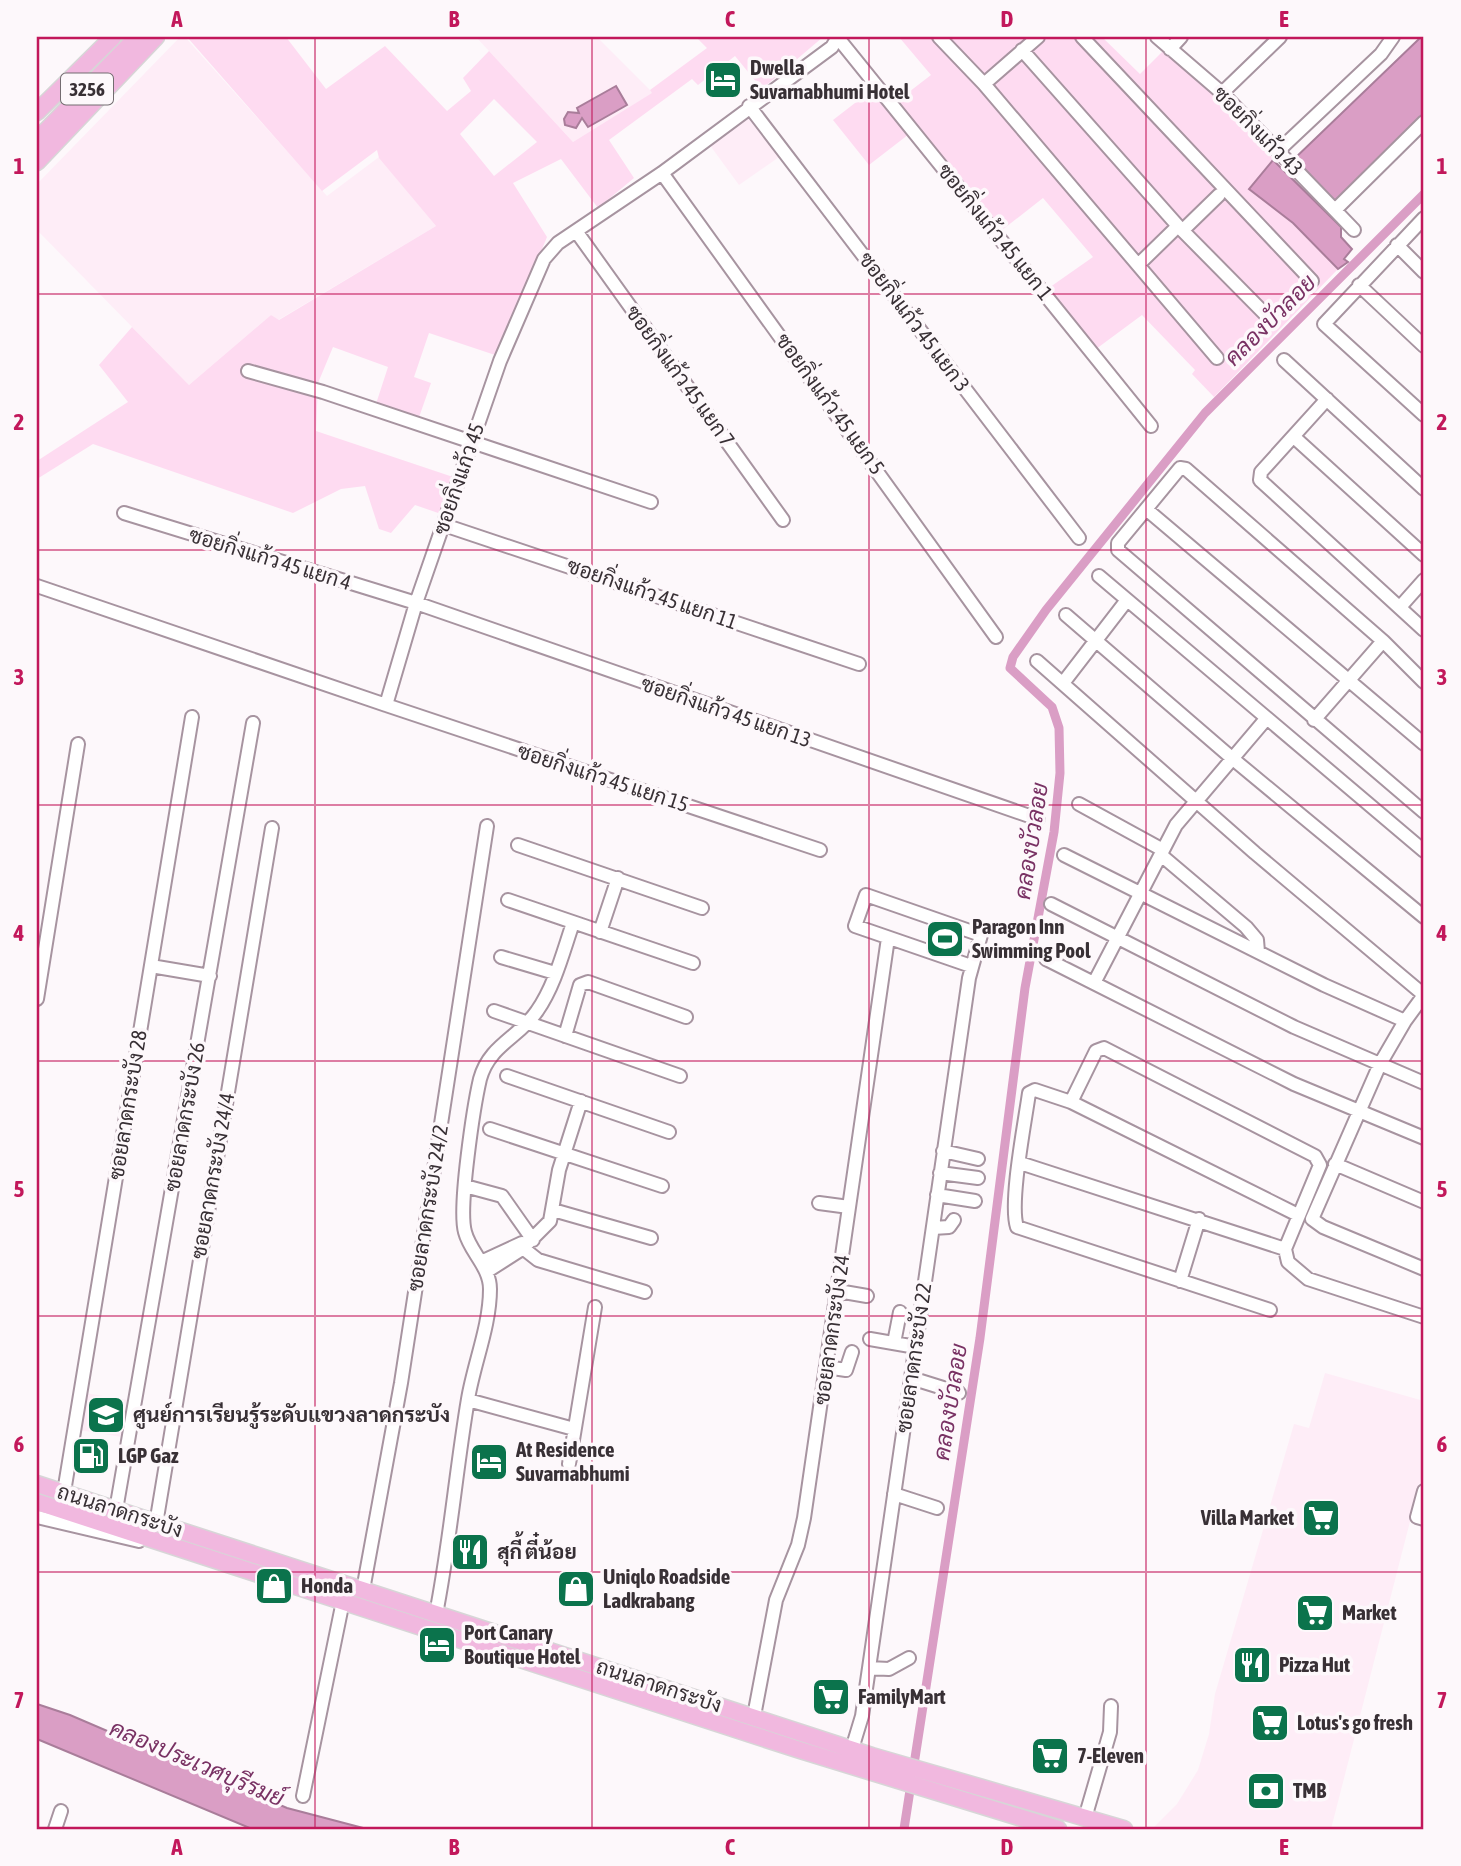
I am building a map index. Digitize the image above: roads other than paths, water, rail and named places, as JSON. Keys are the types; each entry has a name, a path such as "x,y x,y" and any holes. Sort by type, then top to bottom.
{"main road":[{"name":"3256","path":"37,110 113,37"},
{"name":"3256","path":"37,140 137,37"},
{"name":"3256","path":"37,162 156,37"},
{"name":"ถนนลาดกระบัง","path":"37,1484 156,1524 343,1601 873,1764 1023,1824 1058,1829"},
{"name":"ถนนลาดกระบัง","path":"37,1502 181,1548 220,1552 363,1590 852,1749 873,1764 949,1779 1124,1829"}],"street":[{"name":"ซอยกิ่งแก้ว 45","path":"386,705 416,603 472,441 533,280 551,251 832,47 838,37"},
{"name":"ซอยกิ่งแก้ว 45 แยก 1","path":"838,37 1151,426"},
{"path":"939,37 984,84 1217,358"},
{"path":"984,84 1038,37"},
{"path":"1082,37 1312,281"},
{"name":"ซอยกิ่งแก้ว 43","path":"1157,37 1222,93 1354,230"},
{"path":"1170,49 1181,37"},
{"path":"1222,93 1280,37"},
{"path":"1278,151 1381,54 1393,37"},
{"path":"1022,50 1181,228 1265,314"},
{"name":"ซอยกิ่งแก้ว 45 แยก 3","path":"749,106 1079,538"},
{"path":"1335,209 1424,122"},
{"name":"ซอยกิ่งแก้ว 45 แยก 5","path":"662,173 996,637"},
{"path":"1138,265 1219,195"},
{"path":"1424,218 1324,324 1424,415"},
{"name":"ซอยกิ่งแก้ว 45 แยก 7","path":"576,231 783,520"},
{"path":"1397,245 1424,272"},
{"path":"1359,285 1424,346"},
{"path":"1284,360 1424,489"},
{"path":"248,371 323,392 651,502"},
{"path":"1327,399 1261,472 1260,480 1424,630"},
{"path":"1294,437 1424,555"},
{"path":"1424,682 1383,641 1186,468 1180,468 1118,543 1118,550 1314,720 1424,811"},
{"path":"1146,509 1424,744"},
{"name":"ซอยกิ่งแก้ว 45 แยก 4","path":"124,513 416,603"},
{"name":"ซอยกิ่งแก้ว 45 แยก 11","path":"444,525 859,664"},
{"path":"1099,576 1424,851"},
{"path":"1400,607 1424,580"},
{"path":"37,586 386,705"},
{"path":"1063,683 1127,600"},
{"name":"ซอยกิ่งแก้ว 45 แยก 13","path":"416,603 1038,820"},
{"path":"1066,615 1233,759 1424,917"},
{"path":"1314,720 1383,641"},
{"path":"1037,661 1196,801 1424,995 1380,1064 1335,1164 1313,1221 1424,1269"},
{"name":"ซอยกิ่งแก้ว 45 แยก 15","path":"386,705 820,850"},
{"name":"ซอยลาดกระบัง 28","path":"64,1492 192,717"},
{"path":"1094,983 1177,825 1266,719"},
{"name":"ซอยลาดกระบัง 26","path":"116,1510 253,723"},
{"path":"37,999 78,744"},
{"path":"1079,804 1162,852 1246,927 1258,940 1258,952"},
{"name":"ซอยลาดกระบัง 24/2","path":"363,1590 401,1383 487,825"},
{"name":"ซอยลาดกระบัง 24/4","path":"156,1524 272,828"},
{"path":"518,845 702,908"},
{"path":"1064,855 1258,952 1405,1021"},
{"path":"600,932 618,878"},
{"name":"ซอยลาดกระบัง 22","path":"852,1749 869,1668 971,966 981,935 866,895 855,926 888,938"},
{"path":"508,900 692,963"},
{"path":"1051,904 1294,1027 1424,1083"},
{"path":"436,1614 468,1400 488,1309 490,1286 465,1232 465,1186 480,1079 487,1059 507,1038 528,1023 542,1003 573,923"},
{"path":"888,938 971,966"},
{"name":"ซอยลาดกระบัง 24","path":"754,1716 776,1600 801,1534 888,938"},
{"path":"501,957 555,973"},
{"path":"1046,959 1294,1084 1424,1138"},
{"path":"151,966 210,976"},
{"path":"565,1036 580,985 587,982 686,1017"},
{"path":"494,1011 680,1076"},
{"path":"1071,1102 1096,1051 1104,1048 1318,1159 1320,1165 1285,1249 1287,1262 1308,1279 1424,1317"},
{"path":"507,1076 669,1132"},
{"path":"1270,1310 1017,1227 1015,1216 1020,1163 1030,1091 1071,1102 1298,1215"},
{"path":"483,1267 526,1244 546,1227 553,1210 555,1184 563,1153 581,1101"},
{"path":"490,1129 662,1186"},
{"path":"943,1151 978,1159"},
{"path":"1020,1163 1285,1249"},
{"path":"1335,1164 1424,1202"},
{"path":"940,1172 978,1178"},
{"path":"465,1186 502,1196 526,1244 550,1264 645,1292"},
{"path":"937,1195 975,1201"},
{"path":"819,1203 849,1207"},
{"path":"553,1210 651,1238"},
{"path":"1180,1281 1199,1219"},
{"path":"933,1228 946,1228 954,1220"},
{"path":"838,1291 867,1296"},
{"path":"569,1464 594,1307"},
{"path":"894,1343 900,1311"},
{"path":"870,1339 916,1347"},
{"path":"826,1367 846,1370 852,1352"},
{"path":"911,1378 959,1393"},
{"path":"468,1400 574,1429"},
{"path":"1424,1491 1417,1517 1424,1519"},
{"path":"894,1494 937,1508"},
{"path":"37,1517 113,1537 181,1548"},
{"path":"303,1796 343,1601"},
{"path":"869,1668 889,1669 909,1658"},
{"path":"1085,1818 1110,1732 1111,1706"},
{"path":"55,1829 61,1811"}],"waterway":[{"name":"คลองบัวลอย","path":"904,1829 980,1338 1025,988 1054,832 1060,773 1059,728 1052,707 1010,668 1013,657 1046,610 1205,413 1424,194"}],"place":[{"name":"Dwella Suvarnabhumi Hotel","path":"723,80"},
{"name":"Paragon Inn Swimming Pool","path":"945,939"},
{"name":"ศูนย์การเรียนรู้ระดับแขวงลาดกระบัง","path":"106,1415"},
{"name":"LGP Gaz","path":"91,1456"},
{"name":"At Residence Suvarnabhumi","path":"489,1462"},
{"name":"Villa Market","path":"1321,1518"},
{"name":"สุกี้ ตี๋น้อย","path":"470,1552"},
{"name":"Honda","path":"274,1586"},
{"name":"Uniqlo Roadside Ladkrabang","path":"576,1589"},
{"name":"Market","path":"1315,1613"},
{"name":"Port Canary Boutique Hotel","path":"437,1645"},
{"name":"Pizza Hut","path":"1252,1665"},
{"name":"FamilyMart","path":"831,1697"},
{"name":"Lotus's go fresh","path":"1270,1723"},
{"name":"7-Eleven","path":"1050,1756"},
{"name":"TMB","path":"1266,1791"}],"water label":[{"name":"คลองประเวศบุรีรมย์","path":"197,1763"}]}
